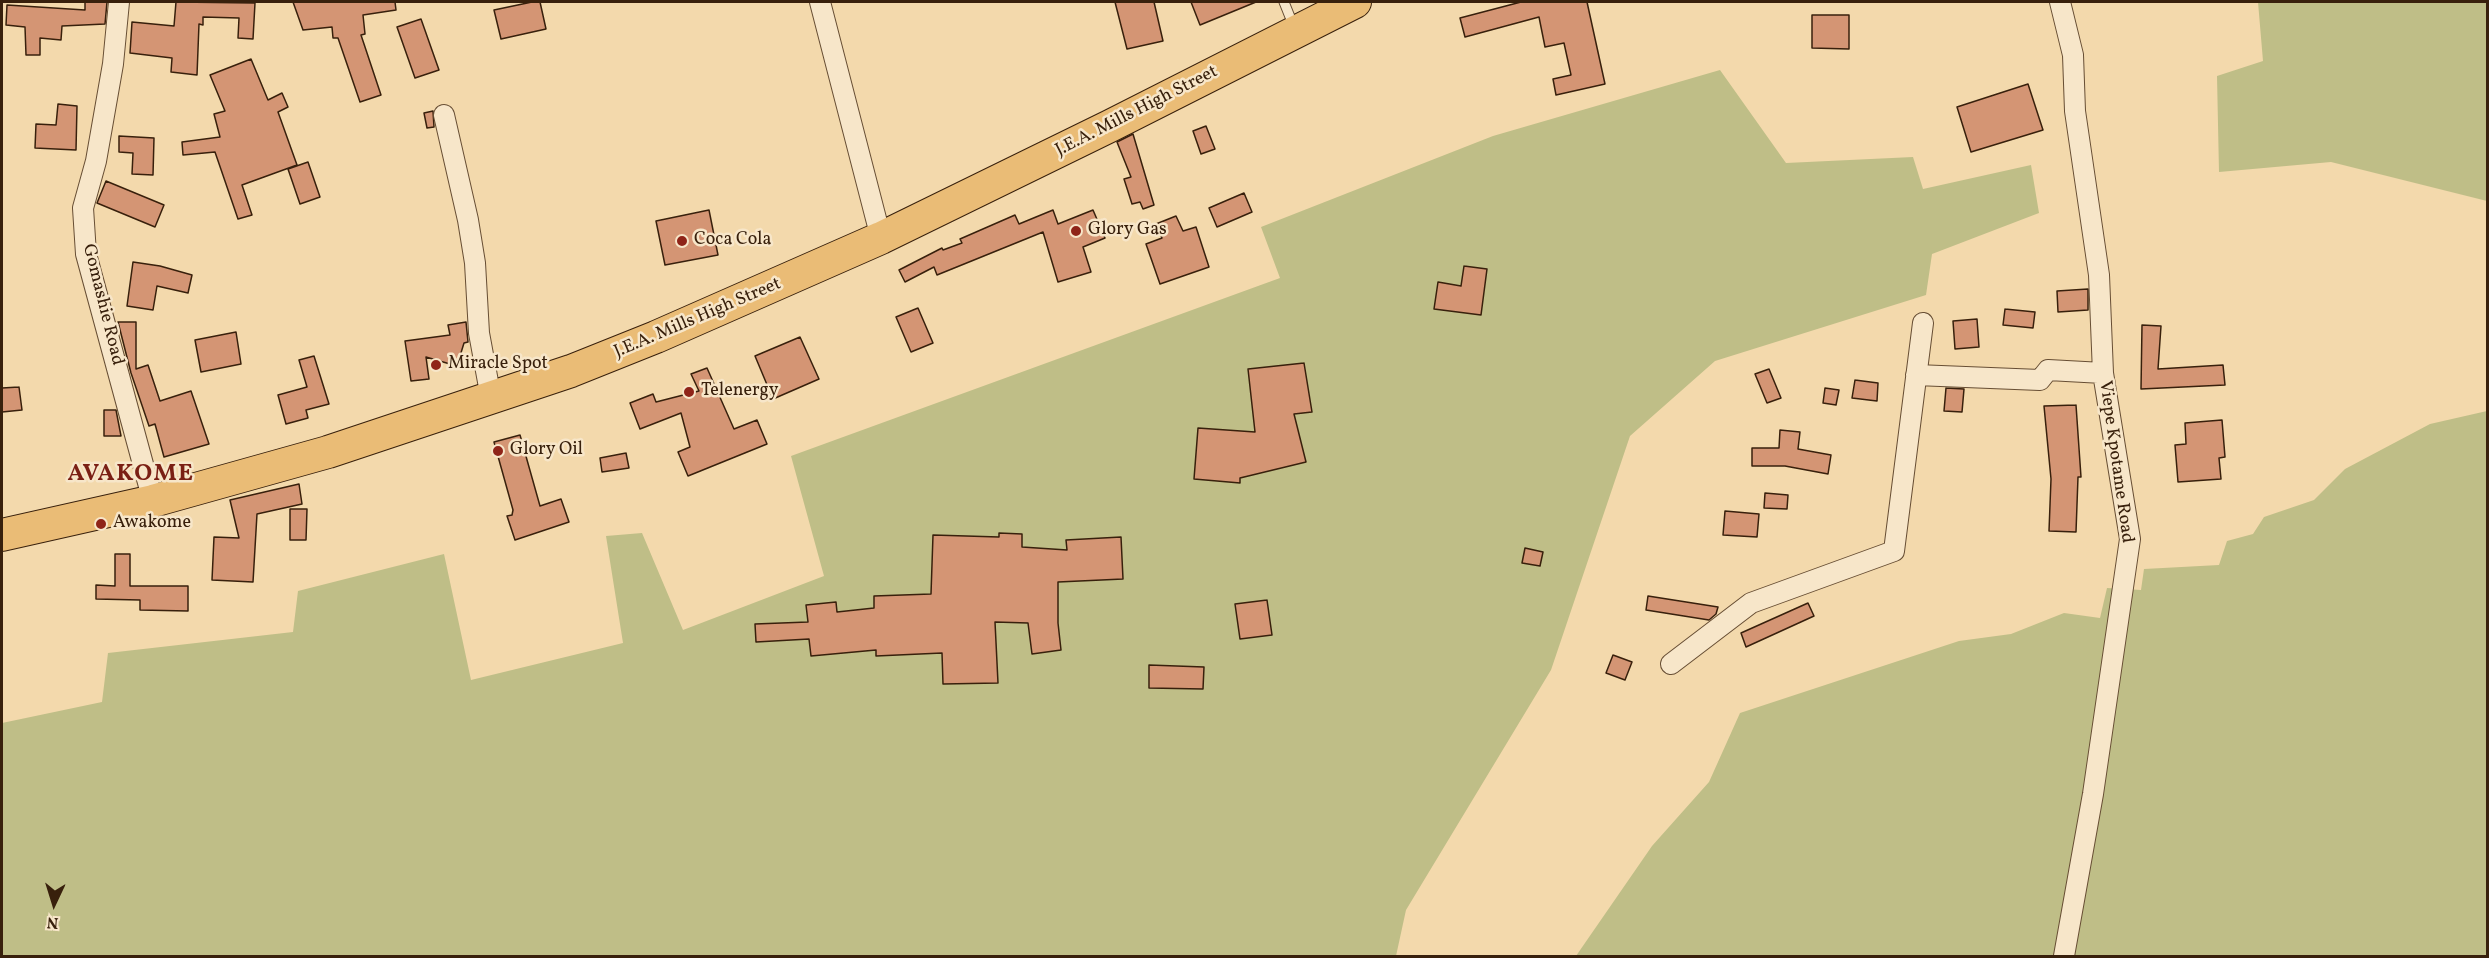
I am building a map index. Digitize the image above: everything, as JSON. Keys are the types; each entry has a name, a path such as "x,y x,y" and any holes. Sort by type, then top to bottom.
{"highway":[{"name":"J.E.A. Mills High Street","path":"2,535 153,501 328,452 571,371 656,338 881,238 1353,2"}],"street":[{"name":"Gomashie Road","path":"119,2 113,64 96,161 83,208 83,220 86,254 153,501"},
{"path":"820,2 881,238"},
{"name":"Viepe Kpotame Road","path":"2060,2 2073,55 2075,111 2099,274 2103,373 2130,539 2118,607 2092,794 2064,957"},
{"path":"444,115 468,220 475,263 479,333 491,398"},
{"path":"1671,664 1751,603 1893,551 1923,323"},
{"path":"1916,375 2040,380 2048,370 2103,373"}],"lane":[{"path":"1284,2 1297,31"}],"shaded area":[{"path":"2258,2 2487,2 2487,201 2331,162 2219,172 2217,76 2263,61"},
{"path":"1720,70 1786,163 1913,157 1923,189 2031,165 2039,213 1932,254 1926,295 1715,361 1630,436 1551,670 1406,910 1396,956 2,956 2,723 102,702 108,653 293,632 298,591 444,554 471,680 623,643 606,536 642,533 683,630 824,576 791,456 1280,278 1261,227 1493,136"},
{"path":"2487,411 2487,956 1576,956 1652,846 1709,782 1740,713 1959,641 2011,634 2064,613 2100,618 2107,588 2141,590 2144,569 2219,565 2227,541 2253,534 2264,517 2314,500 2345,469 2430,424"}],"building":[{"path":"85,2 107,2 105,24 62,26 61,40 40,38 40,55 26,55 25,27 6,25 7,5 85,10"},
{"path":"176,2 255,3 253,39 238,38 239,18 203,17 203,25 199,24 197,75 171,72 172,58 130,53 132,22 174,26"},
{"path":"293,2 395,2 396,10 363,15 365,34 361,35 381,95 360,102 338,38 333,38 332,27 303,30"},
{"path":"540,2 546,29 501,39 494,10"},
{"path":"1115,2 1154,2 1163,41 1127,49"},
{"path":"1191,2 1256,2 1200,25"},
{"path":"1521,2 1587,2 1605,84 1556,95 1553,79 1571,75 1564,43 1545,47 1539,17 1465,37 1460,18"},
{"path":"1812,15 1849,15 1849,49 1812,48"},
{"path":"421,19 439,70 415,78 397,27"},
{"path":"251,59 268,100 282,93 288,107 278,112 297,165 242,185 252,215 238,219 215,152 183,155 182,142 220,137 214,114 225,111 210,75"},
{"path":"2028,84 2043,130 1971,152 1957,107"},
{"path":"58,104 77,106 76,150 35,148 36,124 56,125"},
{"path":"433,111 434,127 427,128 424,113"},
{"path":"1206,126 1215,149 1201,154 1193,131"},
{"path":"1133,134 1154,205 1143,209 1140,202 1132,204 1124,179 1131,177 1117,142"},
{"path":"119,136 154,138 153,175 132,174 133,153 119,152"},
{"path":"308,162 320,197 300,204 288,169"},
{"path":"106,181 164,205 155,227 97,203"},
{"path":"1244,193 1252,212 1217,227 1209,208"},
{"path":"709,210 718,255 665,265 656,221"},
{"path":"1053,210 1058,224 1093,210 1105,238 1083,247 1091,272 1058,282 1043,232 937,275 934,267 905,282 899,270 942,248 943,250 962,243 960,239 1015,215 1019,224"},
{"path":"1176,216 1183,231 1196,227 1209,267 1160,284 1146,244 1162,238 1156,224"},
{"path":"133,262 160,266 192,275 188,293 157,286 153,310 127,306"},
{"path":"1464,266 1487,269 1481,315 1434,309 1438,282 1461,286"},
{"path":"2088,289 2088,310 2058,312 2057,291"},
{"path":"918,308 933,343 911,352 896,317"},
{"path":"2005,309 2035,312 2033,328 2003,325"},
{"path":"1977,319 1979,347 1955,349 1953,321"},
{"path":"118,322 136,322 136,369 148,365 160,401 191,391 209,444 164,457 155,424 149,426 131,373"},
{"path":"466,322 468,342 464,343 456,369 455,363 450,364 426,357 429,379 411,381 405,341 450,335 448,325"},
{"path":"2142,325 2161,326 2158,369 2223,365 2225,385 2141,389"},
{"path":"236,332 241,364 201,372 195,340"},
{"path":"800,337 819,379 773,399 755,356"},
{"path":"314,356 329,404 306,410 308,418 286,424 278,395 307,387 299,360"},
{"path":"1304,363 1312,412 1294,414 1306,462 1240,478 1240,483 1194,479 1198,428 1255,432 1248,369"},
{"path":"707,368 734,429 757,420 767,444 688,476 678,452 690,447 681,413 640,429 630,403 653,394 656,402 699,391 691,374"},
{"path":"1769,369 1781,398 1767,403 1755,374"},
{"path":"1855,380 1878,383 1877,401 1852,398"},
{"path":"19,387 22,410 2,412 2,388"},
{"path":"1825,388 1839,390 1836,405 1823,403"},
{"path":"1946,388 1964,389 1962,412 1944,411"},
{"path":"2076,405 2081,477 2078,477 2076,532 2049,531 2051,479 2044,406"},
{"path":"104,410 116,410 121,436 104,436"},
{"path":"2222,420 2225,457 2219,458 2221,479 2178,482 2175,445 2186,444 2185,423"},
{"path":"1780,430 1800,432 1798,449 1831,455 1828,474 1785,466 1752,466 1752,448 1779,448"},
{"path":"520,435 540,506 561,499 569,522 515,540 507,516 512,515 513,510 494,442"},
{"path":"626,453 629,468 602,472 600,458"},
{"path":"299,484 302,504 257,514 253,582 212,580 214,537 239,538 230,500"},
{"path":"1765,493 1788,495 1787,509 1764,508"},
{"path":"290,509 307,509 306,540 290,540"},
{"path":"1725,511 1759,514 1757,537 1723,535"},
{"path":"999,533 1022,534 1022,547 1067,550 1066,540 1121,537 1123,579 1058,582 1058,623 1061,650 1032,654 1028,623 995,622 998,683 943,684 942,653 876,656 876,650 811,656 809,639 756,642 755,624 808,622 806,605 836,602 837,612 874,608 874,596 931,594 933,535 999,537"},
{"path":"1525,548 1543,552 1540,566 1522,563"},
{"path":"115,554 130,554 130,586 188,586 188,611 140,610 140,600 96,599 96,585 115,586"},
{"path":"1648,596 1718,607 1716,614 1709,620 1646,610"},
{"path":"1267,600 1272,635 1240,639 1235,604"},
{"path":"1808,603 1814,616 1746,647 1741,633"},
{"path":"1613,655 1632,662 1625,680 1606,673"},
{"path":"1149,665 1204,667 1203,689 1149,688"}],"place":[{"name":"Glory Gas","path":"1076,231"},
{"name":"Coca Cola","path":"682,241"},
{"name":"Miracle Spot","path":"436,365"},
{"name":"Telenergy","path":"689,392"},
{"name":"Glory Oil","path":"498,451"},
{"name":"Awakome","path":"101,524"}],"district":[{"name":"AVAKOME","path":"131,476"}]}
